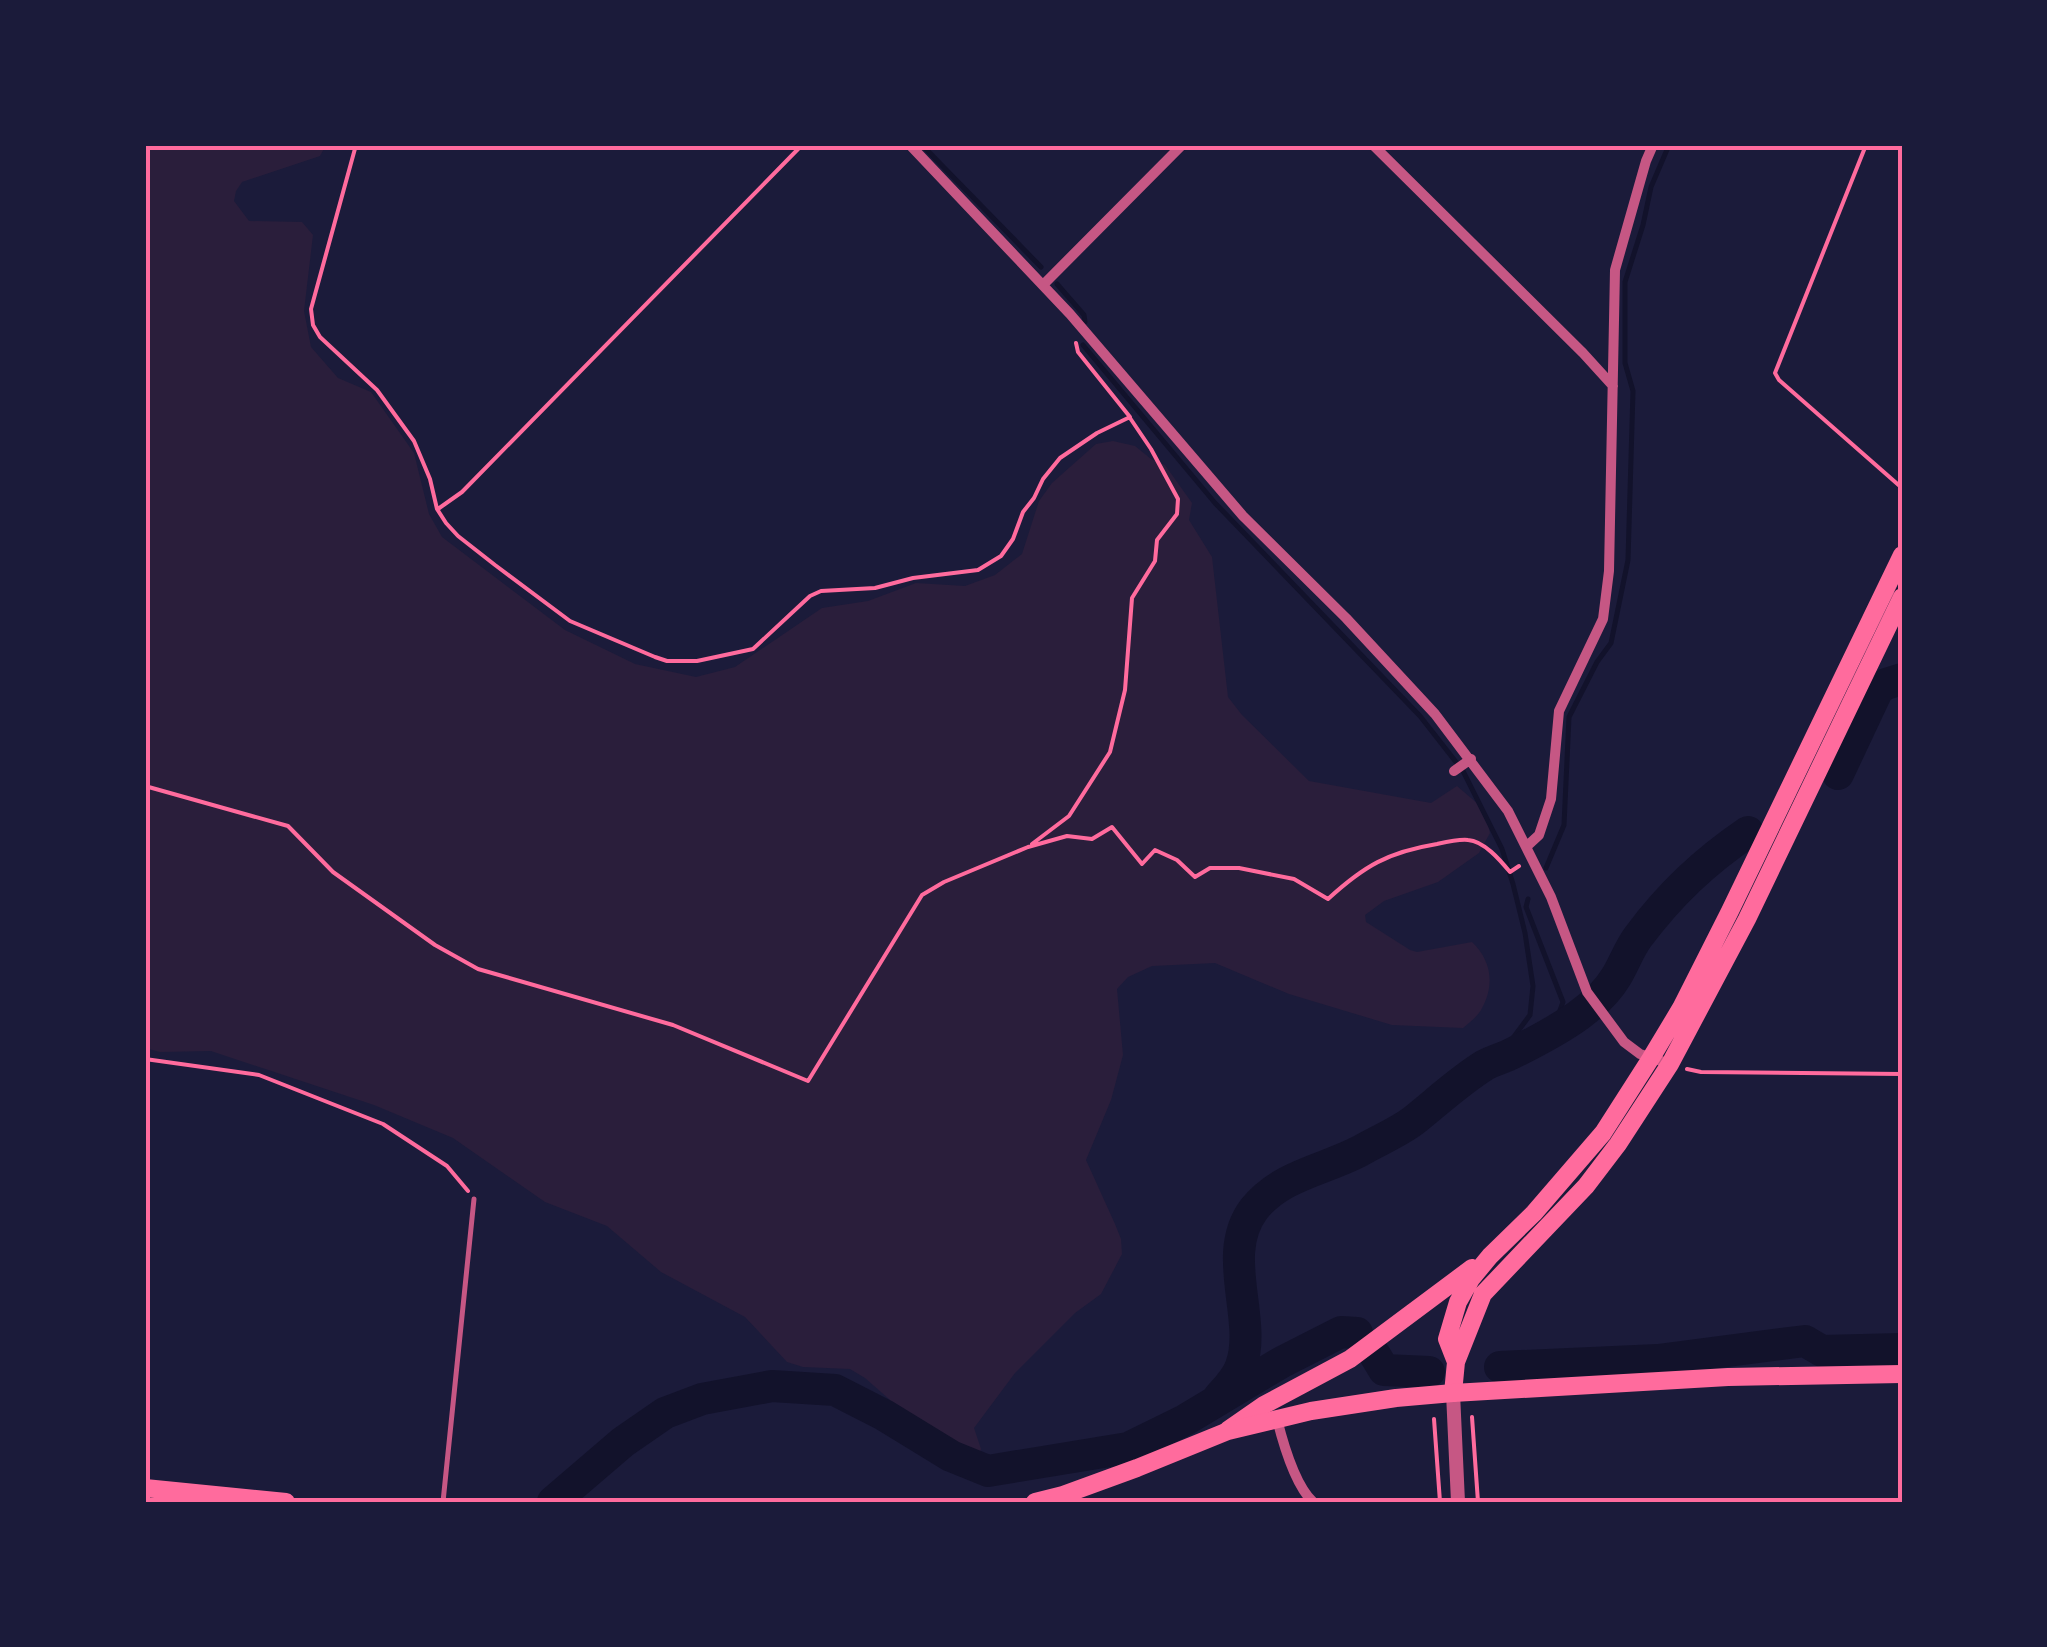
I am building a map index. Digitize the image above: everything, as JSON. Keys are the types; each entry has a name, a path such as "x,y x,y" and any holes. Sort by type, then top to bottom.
{"main road":[{"path":"1228,1430 1264,1405 1350,1359 1490,1256 1534,1214 1602,1133 1681,1008 1902,555"},
{"path":"1453,1393 1456,1362 1483,1294 1586,1186 1670,1064 1747,918 1902,598"},
{"path":"1456,1362 1447,1339 1452,1318 1471,1280 1490,1256"},
{"path":"1035,1502 1137,1468 1228,1430 1311,1411 1396,1398 1728,1377 1902,1374"},
{"path":"145,1488 286,1502"}],"street":[{"path":"910,145 1043,284 1244,516 1435,714 1463,764 1508,810 1550,897 1588,992 1624,1042 1640,1054 1670,1064"},
{"path":"1043,284 1182,145"},
{"path":"1374,145 1614,387"},
{"path":"1529,853 1551,799 1559,711 1604,619 1609,570 1615,270 1653,145"},
{"path":"1453,1393 1458,1502"},
{"path":"1277,1419 1304,1493 1313,1502"}],"lane":[{"path":"443,1502 474,1199"}],"path":[{"path":"356,145 311,309 320,337 377,390 414,441 437,509 458,536 570,620 655,657 697,661 753,649 821,590 875,588 913,578 978,570 1000,556 1043,479 1060,458 1086,439 1130,417"},
{"path":"437,509 472,481 802,145"},
{"path":"1866,145 1776,372 1778,380 1902,488"},
{"path":"1028,847 1069,816 1110,752 1125,690 1132,598 1156,561 1158,540 1177,514 1178,498 1152,449 1078,352 1070,314"},
{"path":"145,786 288,826 333,872 435,945 478,969 672,1025 808,1081 922,895 1028,847 1068,836 1092,840 1112,828 1142,864 1155,850 1177,860 1195,877 1210,868 1239,868 1294,879 1328,899 1368,865 1408,849 1470,839 1497,856 1510,872 1529,853"},
{"path":"145,1059 259,1074 383,1124 447,1166 474,1199"},
{"path":"1670,1064 1701,1072 1902,1074"},
{"path":"1472,1418 1478,1502"},
{"path":"1434,1420 1440,1502"}],"shaded area":[{"path":"145,145 326,145 320,156 242,182 234,201 249,221 302,222 313,235 304,311 311,347 338,378 371,392 414,453 429,514 442,537 565,630 635,664 696,677 735,667 822,608 868,601 916,583 965,586 995,575 1022,554 1039,501 1052,483 1096,444 1113,441 1135,446 1165,465 1192,503 1189,520 1212,557 1228,697 1242,715 1309,781 1431,803 1457,786 1485,810 1490,833 1479,853 1438,882 1384,901 1365,915 1366,922 1417,952 1472,942 1484,957 1489,974 1481,1010 1463,1028 1392,1025 1289,994 1215,963 1152,966 1128,977 1117,989 1123,1055 1111,1100 1086,1160 1121,1239 1122,1254 1101,1294 1075,1313 1015,1373 974,1428 981,1449 976,1463 962,1470 947,1467 930,1455 889,1399 865,1378 850,1369 803,1367 787,1362 745,1317 661,1272 607,1226 545,1202 453,1138 374,1105 211,1051 160,1052 145,1048"}],"waterway":[{"path":"922,145 1041,267"},
{"path":"1546,868 1564,825 1569,717 1611,643 1628,560 1633,391 1625,363 1625,282 1651,187 1669,145"},
{"path":"1057,284 1084,315 1085,322"},
{"path":"1083,345 1215,503 1420,716 1463,771 1502,849 1525,933 1533,986 1530,1015 1507,1046 1511,1054"},
{"path":"1838,774 1878,689 1902,679"},
{"path":"1219,1397 1237,1374 1245,1348 1240,1246 1254,1209 1277,1188 1400,1129 1485,1065 1539,1040 1585,1011 1609,988 1635,942 1662,907 1702,867 1748,832"},
{"path":"1528,899 1526,907 1563,1002 1553,1030"},
{"path":"553,1502 623,1442 665,1413 702,1399 772,1386 835,1390 951,1456 988,1471 1128,1448 1341,1332 1357,1333"},
{"path":"1500,1367 1658,1360 1805,1341 1822,1351 1902,1349"},
{"path":"1375,1355 1384,1370 1429,1372"}]}
